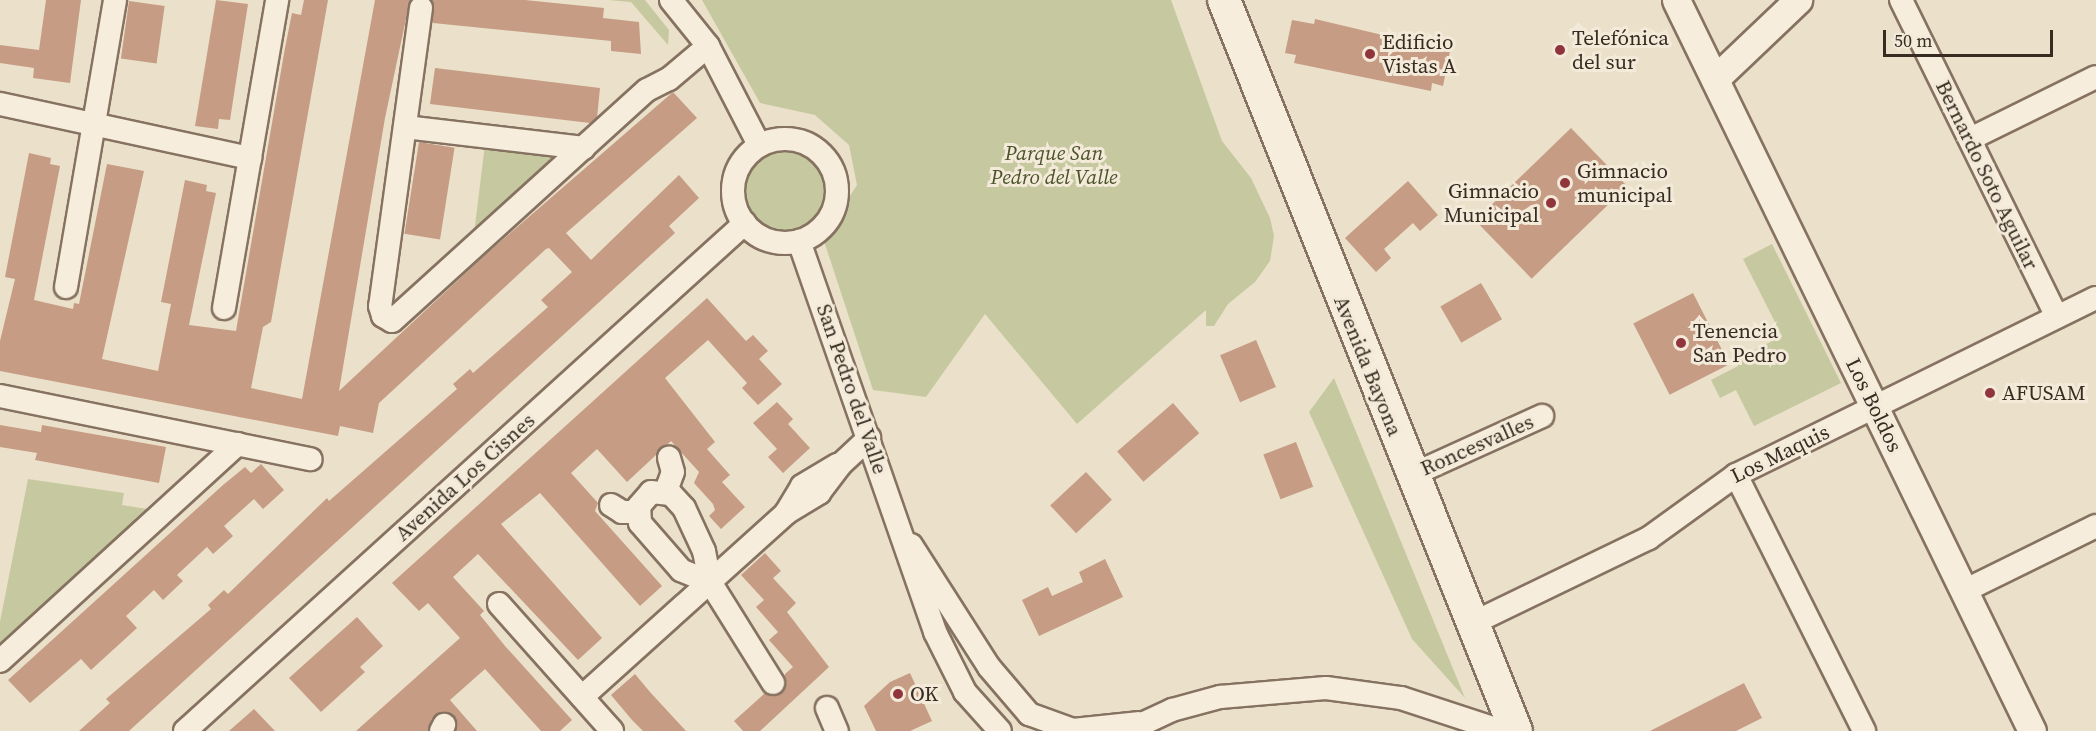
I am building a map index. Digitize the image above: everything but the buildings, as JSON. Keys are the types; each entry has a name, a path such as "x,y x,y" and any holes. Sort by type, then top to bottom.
{"main road":[{"name":"Avenida Bayona","path":"1224,0 1516,731"}],"street":[{"path":"66,286 115,0"},
{"path":"224,308 277,0"},
{"path":"671,0 704,40 759,145"},
{"name":"Los Boldos","path":"1676,0 2032,731"},
{"path":"1715,79 1798,0"},
{"name":"Bernardo Soto Aguilar","path":"1901,0 2057,317"},
{"path":"421,8 380,306 383,316 392,321 647,90 660,68 704,40"},
{"path":"1970,139 2096,77"},
{"path":"0,104 250,158"},
{"path":"405,127 584,148"},
{"path":"798,140 821,154 834,174 837,190 831,216 822,227 799,241 770,240 745,223 733,187 741,163 759,145 798,140"},
{"name":"Avenida Los Cisnes","path":"185,731 745,223"},
{"name":"San Pedro del Valle","path":"799,241 945,654 965,692 996,730"},
{"name":"Los Maquis","path":"1473,624 1649,538 1736,474 2096,298"},
{"path":"0,396 311,459"},
{"name":"Roncesvalles","path":"1412,474 1542,416"},
{"path":"582,697 786,513 802,486 840,465 869,438"},
{"path":"0,661 238,444"},
{"path":"666,491 673,479 669,458"},
{"path":"1736,474 1864,731"},
{"path":"637,512 651,492 666,491 684,508 704,551 710,582 773,683"},
{"path":"610,505 622,512 637,512"},
{"path":"637,512 640,523 681,570 710,582"},
{"path":"1964,591 2096,526"},
{"name":"San Pedro del Valle","path":"904,537 921,556 970,638 1005,689 1029,714 1073,730 1133,727 1220,697 1326,688 1401,698 1502,731"},
{"path":"499,604 612,731"},
{"path":"945,654 970,638"},
{"path":"827,708 837,731"},
{"path":"996,730 1029,714"}],"green space":[{"path":"608,0 645,0 669,30 668,45 631,2"},
{"name":"Parque San Pedro del Valle","path":"702,0 1171,0 1222,141 1251,178 1270,218 1274,236 1270,261 1255,282 1228,304 1214,326 1206,326 1206,310 1077,424 985,314 926,397 873,390 823,238 857,185 849,145 815,115 760,103"},
{"path":"485,144 556,155 474,234"},
{"path":"775,149 791,149 806,156 817,167 824,182 821,206 812,219 791,231 775,231 760,224 749,213 742,198 742,182 749,167 760,156"},
{"path":"1772,244 1841,383 1754,426 1736,390 1720,398 1711,380 1738,366 1735,360 1782,336 1743,259"},
{"path":"1334,378 1465,698 1412,639 1309,412"},
{"path":"28,479 124,493 122,505 147,509 0,647 0,622"}],"place":[{"name":"Telefónica del sur","path":"1560,50"},
{"name":"Edificio Vistas A","path":"1370,54"},
{"name":"Gimnacio municipal","path":"1565,183"},
{"name":"Gimnacio Municipal","path":"1551,203"},
{"name":"Tenencia San Pedro","path":"1681,343"},
{"name":"AFUSAM","path":"1990,393"},
{"name":"OK","path":"898,694"}]}
